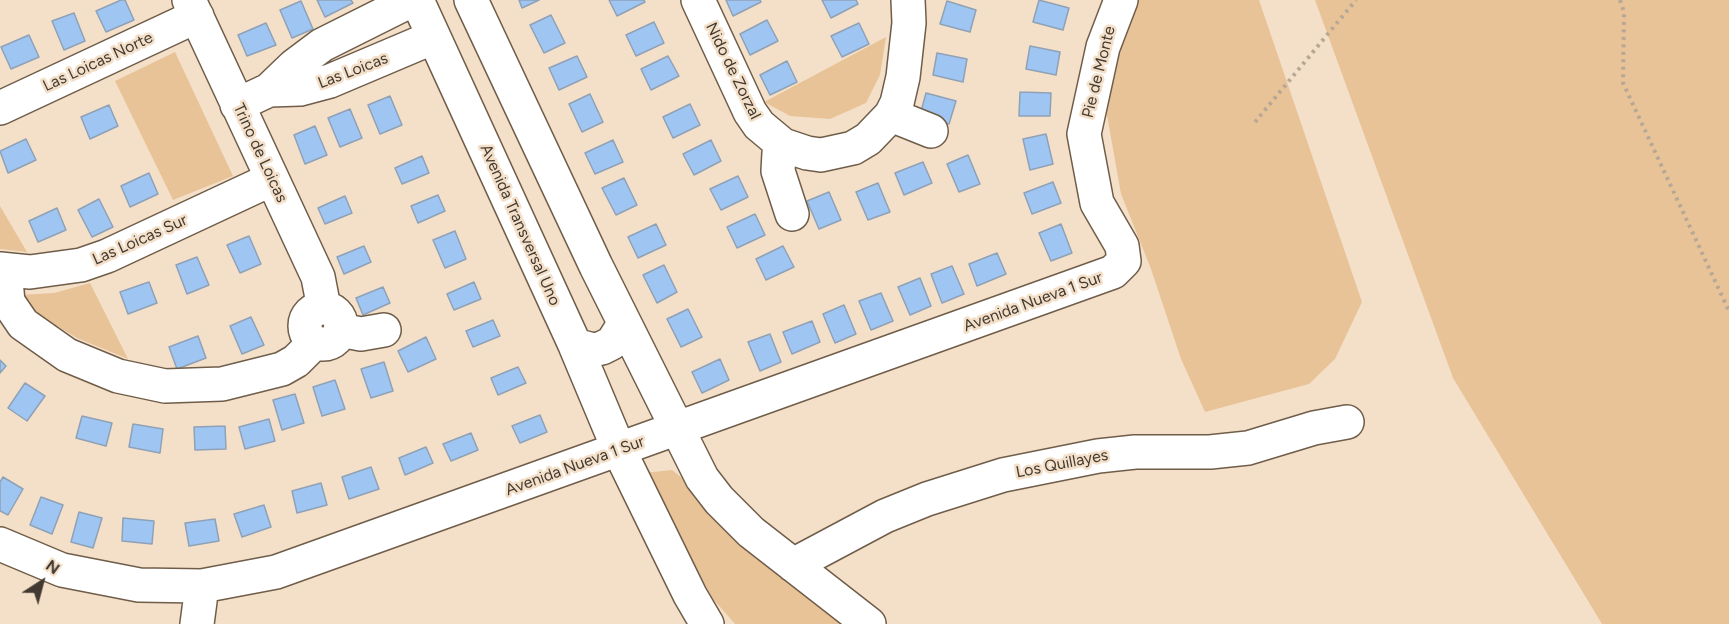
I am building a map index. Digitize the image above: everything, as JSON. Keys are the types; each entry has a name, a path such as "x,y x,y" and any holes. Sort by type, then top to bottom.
{"street":[{"name":"Las Loicas","path":"237,105 269,90 294,66 322,45 412,0"},
{"name":"Avenida Transversal Uno","path":"417,0 574,345 619,450 690,596 707,624"},
{"path":"471,0 624,324 702,478 719,500 751,532 869,624"},
{"name":"Nido de Zorzal","path":"698,0 750,112 770,136 783,145 807,153 837,153 868,139 891,115 897,103 903,77 909,23 908,0"},
{"name":"Pie de Monte","path":"1121,0 1103,47 1084,134 1097,203 1122,246"},
{"name":"Trino de Loicas","path":"193,8 318,277 327,327"},
{"name":"Las Loicas Norte","path":"0,108 193,8"},
{"name":"Las Loicas","path":"269,90 300,89 330,81 434,37"},
{"path":"891,115 931,131"},
{"path":"488,155 506,156 515,153 534,135"},
{"path":"783,145 779,153 778,171 792,214"},
{"name":"Las Loicas Sur","path":"3,269 54,270 107,256 272,179"},
{"name":"Avenida Nueva 1 Sur","path":"0,544 44,563 88,576 139,585 202,586 240,581 305,564 1113,272 1124,261 1122,246"},
{"path":"3,269 8,302 23,324 67,356 93,368 127,378 175,386 222,384 282,369 296,361 327,327 361,334 384,330"},
{"path":"574,345 593,350 602,348 612,343 624,324"},
{"name":"Los Quillayes","path":"793,565 885,516 936,496 1003,475 1088,458 1135,452 1238,449 1276,441 1314,428 1347,422"},
{"path":"197,624 202,586"}],"path":[{"path":"1255,122 1356,0"},
{"path":"1620,0 1624,12 1623,83 1729,311"}],"shaded area":[{"path":"1130,0 1259,0 1362,302 1335,359 1309,384 1205,412 1181,359 1151,269 1121,194 1102,87"},
{"path":"1315,0 1729,0 1729,624 1602,624 1453,378"},
{"path":"886,37 880,75 866,103 830,119 790,116 764,102"},
{"path":"175,52 233,176 173,200 115,81"},
{"path":"0,206 27,252 0,249"},
{"path":"90,283 128,359 77,338 29,309 19,295 54,293"},
{"path":"672,470 701,493 847,624 735,624 713,599 643,473"}],"building":[{"path":"125,0 134,20 106,32 96,11"},
{"path":"317,0 351,0 353,3 325,17"},
{"path":"519,0 539,0 522,8"},
{"path":"609,0 644,0 645,2 617,16"},
{"path":"726,0 760,0 761,2 733,16"},
{"path":"822,0 856,0 858,4 831,18"},
{"path":"1039,0 1069,8 1063,30 1033,22"},
{"path":"301,1 313,29 292,38 280,10"},
{"path":"947,1 976,10 970,32 940,24"},
{"path":"74,13 85,41 64,50 52,21"},
{"path":"551,15 565,43 544,53 530,25"},
{"path":"767,20 778,41 750,55 740,34"},
{"path":"654,22 664,43 636,56 626,35"},
{"path":"266,23 276,45 247,56 238,35"},
{"path":"859,23 869,44 842,57 831,36"},
{"path":"29,35 39,57 11,69 1,47"},
{"path":"1030,46 1060,52 1056,75 1026,69"},
{"path":"937,53 967,59 963,82 933,75"},
{"path":"577,56 587,77 559,90 549,68"},
{"path":"668,56 679,76 651,90 641,69"},
{"path":"787,61 797,82 770,95 760,75"},
{"path":"1020,92 1051,93 1050,116 1019,116"},
{"path":"926,93 956,101 949,124 920,115"},
{"path":"590,94 603,122 582,132 569,104"},
{"path":"390,96 402,125 380,134 368,105"},
{"path":"690,104 700,125 673,138 663,117"},
{"path":"109,105 118,126 90,139 81,117"},
{"path":"350,109 362,138 340,147 328,118"},
{"path":"315,126 327,155 305,164 294,135"},
{"path":"1046,134 1053,164 1030,170 1023,139"},
{"path":"26,139 36,160 8,173 0,151"},
{"path":"613,140 623,162 595,174 585,153"},
{"path":"711,140 721,161 694,175 683,154"},
{"path":"968,155 980,184 959,192 947,164"},
{"path":"422,156 429,173 402,184 395,168"},
{"path":"923,162 932,183 904,195 895,173"},
{"path":"149,173 158,194 130,207 121,186"},
{"path":"738,176 748,197 721,210 710,189"},
{"path":"624,178 637,205 616,215 602,188"},
{"path":"1053,182 1061,203 1032,214 1024,193"},
{"path":"878,183 890,212 868,220 856,192"},
{"path":"829,192 841,220 819,229 807,201"},
{"path":"438,195 445,211 418,223 411,206"},
{"path":"345,196 352,213 325,224 318,208"},
{"path":"99,199 113,227 92,237 78,210"},
{"path":"57,208 66,230 38,242 29,221"},
{"path":"755,214 765,235 737,248 727,227"},
{"path":"656,224 666,245 638,258 628,237"},
{"path":"1061,224 1072,253 1051,261 1039,233"},
{"path":"455,231 466,259 445,268 433,240"},
{"path":"249,236 261,264 240,273 227,245"},
{"path":"364,246 371,262 344,274 337,257"},
{"path":"783,246 794,267 766,280 756,259"},
{"path":"997,253 1006,274 977,286 969,264"},
{"path":"197,257 209,285 187,294 176,265"},
{"path":"664,265 677,292 657,303 643,275"},
{"path":"952,266 964,294 942,303 931,274"},
{"path":"920,278 931,306 910,315 898,287"},
{"path":"149,282 157,303 128,314 120,292"},
{"path":"474,282 481,299 454,310 447,294"},
{"path":"383,287 390,303 363,315 356,298"},
{"path":"881,293 893,321 871,330 859,301"},
{"path":"844,305 856,334 835,343 823,314"},
{"path":"688,309 702,337 681,347 667,319"},
{"path":"251,317 264,345 242,354 230,326"},
{"path":"493,320 500,336 473,347 466,331"},
{"path":"812,321 820,342 792,354 783,332"},
{"path":"770,334 781,362 760,371 748,342"},
{"path":"198,336 206,358 177,369 169,347"},
{"path":"426,337 436,359 408,372 398,351"},
{"path":"720,359 729,380 702,393 692,372"},
{"path":"0,360 6,366 0,373"},
{"path":"384,362 393,391 371,398 361,369"},
{"path":"518,367 526,383 498,395 491,378"},
{"path":"335,380 345,409 322,416 313,387"},
{"path":"25,383 45,396 27,421 8,408"},
{"path":"295,394 304,423 282,430 273,400"},
{"path":"540,415 547,432 520,443 512,426"},
{"path":"82,416 112,423 106,446 76,438"},
{"path":"269,419 275,441 245,449 239,427"},
{"path":"133,424 163,429 160,453 129,447"},
{"path":"225,426 226,449 195,450 194,427"},
{"path":"471,433 478,450 451,461 443,444"},
{"path":"426,447 433,463 405,475 399,458"},
{"path":"371,467 379,489 349,499 342,477"},
{"path":"3,477 23,489 8,515 0,511 0,482"},
{"path":"321,483 327,505 297,513 292,491"},
{"path":"41,497 63,505 52,534 30,525"},
{"path":"264,505 271,527 242,537 234,514"},
{"path":"79,512 102,518 93,548 71,542"},
{"path":"123,518 154,521 152,544 122,541"},
{"path":"215,519 219,541 189,546 185,523"}]}
